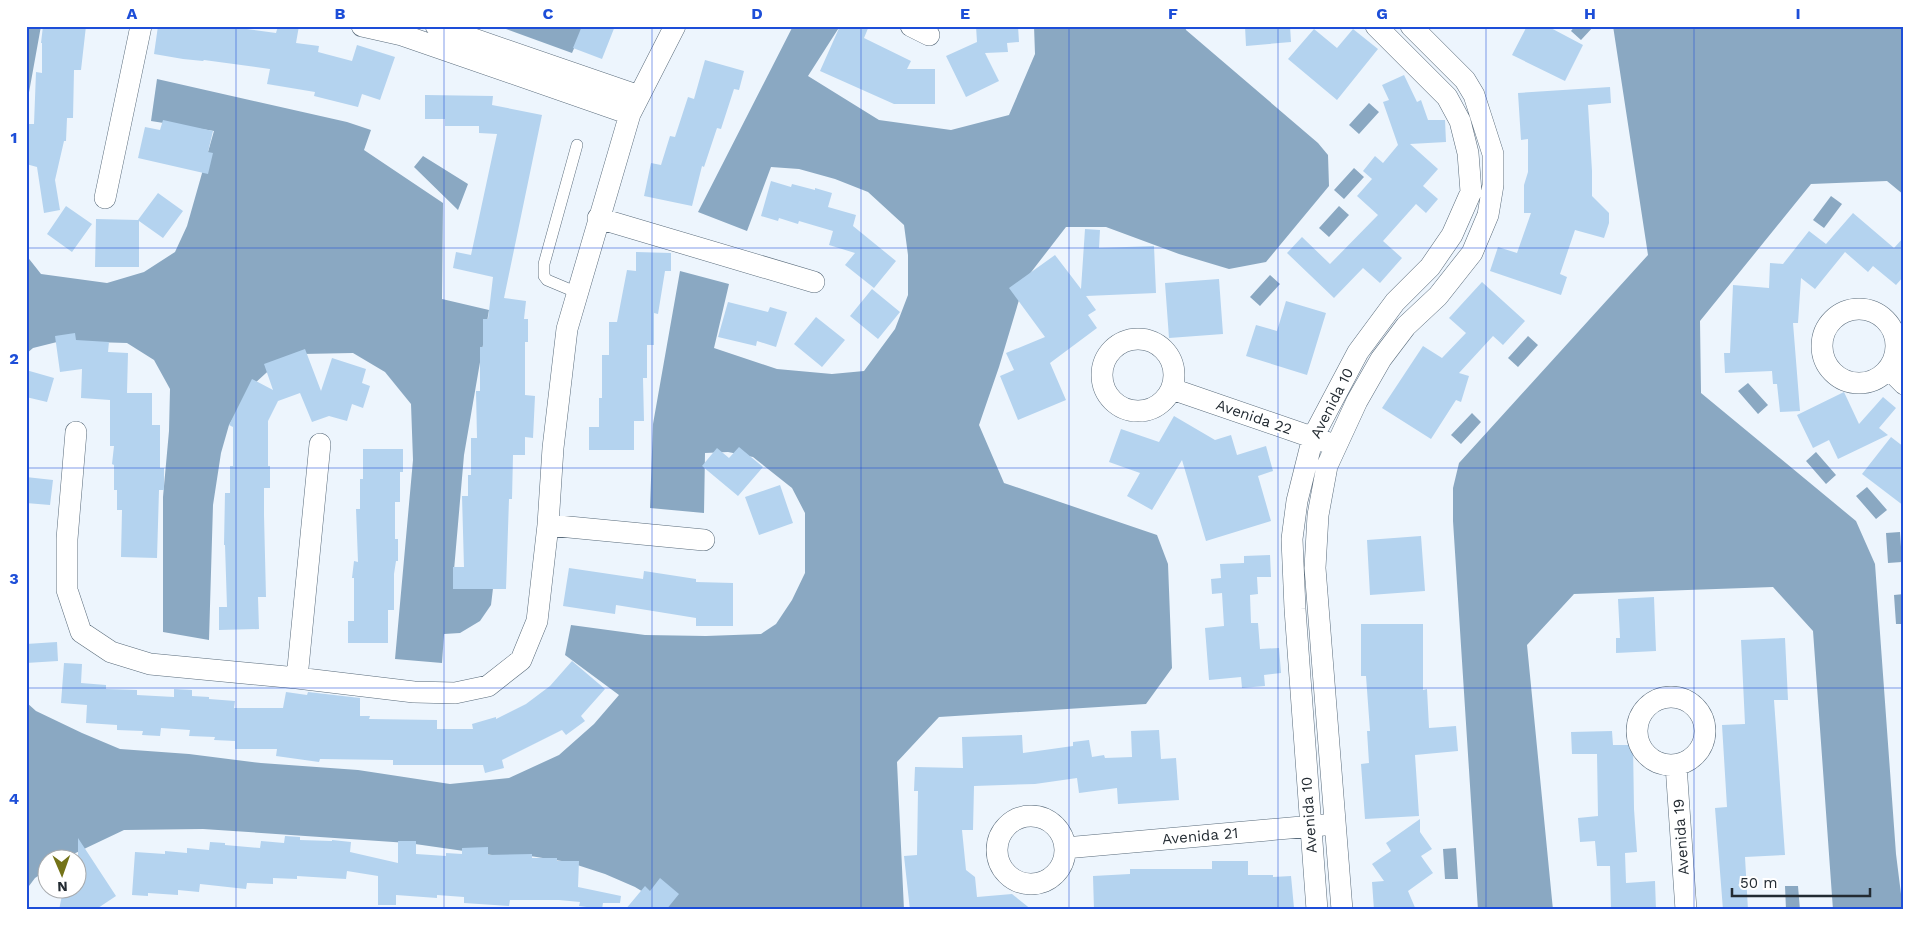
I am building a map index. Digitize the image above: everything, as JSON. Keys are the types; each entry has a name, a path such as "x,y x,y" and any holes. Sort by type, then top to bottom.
{"street":[{"path":"105,198 141,26"},
{"path":"362,26 403,31 634,105"},
{"path":"436,26 634,105"},
{"path":"76,432 67,539 67,590 81,632 111,652 150,664 298,678 414,692 454,693 488,686 521,660 537,621 548,524 553,448 568,329 598,218 634,105 675,26"},
{"name":"Avenida 10","path":"1317,910 1292,539 1297,501 1313,436 1358,352 1395,302 1430,267 1452,235 1471,192 1468,153 1460,121 1447,97 1376,26"},
{"name":"Avenida 10","path":"1342,910 1316,568 1318,515 1327,466 1335,445 1357,401 1381,359 1406,326 1438,296 1472,253 1488,215 1493,185 1493,154 1474,95 1465,80 1411,26"},
{"path":"598,218 814,282"},
{"path":"1889,369 1904,384"},
{"name":"Avenida 22","path":"1172,389 1335,445"},
{"path":"298,678 320,444"},
{"path":"548,524 704,540"},
{"name":"Avenida 19","path":"1676,765 1686,910"},
{"name":"Avenida 21","path":"1065,848 1335,824"}],"lane":[{"path":"577,145 544,264 544,276 547,280 578,293"}],"water":[{"path":"26,26 41,26 26,109"},
{"path":"498,26 584,26 572,53"},
{"path":"793,26 840,26 808,76 879,120 951,130 1009,115 1035,54 1034,26 1185,26 1186,30 1318,143 1328,155 1329,186 1266,262 1229,269 1179,254 1106,227 1066,227 1025,280 999,367 979,425 1004,483 1157,535 1168,564 1172,668 1146,704 939,717 897,762 904,910 673,910 635,887 605,874 568,862 524,855 492,855 408,843 203,829 124,830 86,848 38,848 38,876 26,890 26,702 36,711 120,749 189,754 261,763 358,770 450,784 509,778 559,755 594,724 619,695 565,655 571,625 645,635 706,636 761,634 776,624 792,600 805,573 805,513 792,488 753,457 728,452 705,453 704,513 650,508 653,424 680,271 729,284 714,348 777,369 832,374 864,371 895,329 908,295 908,255 904,225 868,192 835,179 799,169 771,167 747,231 698,212"},
{"path":"1575,26 1594,26 1581,40 1571,31"},
{"path":"1613,26 1904,26 1904,195 1887,181 1811,184 1700,321 1701,393 1856,521 1875,564 1896,854 1903,910 1833,910 1813,631 1773,587 1574,594 1527,645 1553,910 1478,910 1453,521 1453,488 1459,463 1648,255"},
{"path":"157,79 347,122 371,130 364,150 443,203 442,299 489,310 464,455 454,570 494,580 491,605 480,621 460,633 444,634 442,663 395,659 413,460 411,404 385,372 353,353 302,354 277,363 253,385 229,425 221,453 213,505 209,640 163,632 163,497 169,431 170,389 154,360 127,343 61,341 33,348 26,354 26,255 41,274 107,283 144,272 175,252 187,226 214,131 151,121"},
{"path":"1369,103 1379,112 1359,134 1349,125"},
{"path":"423,156 468,184 458,210 414,167"},
{"path":"1354,168 1364,177 1344,199 1334,190"},
{"path":"1831,196 1842,204 1824,228 1813,220"},
{"path":"1339,206 1349,215 1329,237 1319,228"},
{"path":"1270,275 1280,284 1260,306 1250,297"},
{"path":"1528,336 1538,345 1518,367 1508,358"},
{"path":"1748,383 1768,405 1758,414 1738,391"},
{"path":"1472,413 1481,422 1461,444 1451,435"},
{"path":"1816,452 1836,475 1826,484 1806,461"},
{"path":"1867,487 1887,510 1876,519 1856,496"},
{"path":"1900,532 1902,562 1888,563 1886,533"},
{"path":"1904,594 1904,624 1896,624 1894,595"},
{"path":"1456,848 1458,879 1445,879 1443,849"},
{"path":"1785,886 1798,886 1800,910 1786,910"}],"building":[{"path":"43,26 86,26 81,70 74,70 73,118 67,118 66,141 64,141 55,180 60,210 44,213 37,167 26,164 27,124 34,124 36,72 42,73 41,43"},
{"path":"158,26 225,26 276,33 278,26 299,26 296,43 319,46 318,52 352,61 357,45 395,57 380,100 362,94 358,107 314,96 315,92 267,84 270,69 154,54"},
{"path":"582,26 615,26 602,59 573,48"},
{"path":"840,26 869,26 864,38 911,61 907,69 935,69 935,104 894,104 820,71"},
{"path":"976,26 1018,26 1019,42 1007,43 1008,52 985,53 999,81 966,97 946,56 977,42"},
{"path":"1245,26 1290,26 1291,42 1246,46"},
{"path":"1527,26 1547,26 1583,45 1565,81 1512,55"},
{"path":"1314,29 1337,48 1353,29 1378,49 1337,100 1288,59"},
{"path":"705,60 744,71 739,90 734,89 721,129 717,128 704,167 702,166 692,206 644,196 651,163 661,165 670,136 675,137 688,97 694,99"},
{"path":"1404,75 1417,102 1421,100 1428,120 1445,120 1446,142 1410,144 1438,169 1423,186 1438,199 1426,213 1416,204 1383,241 1402,258 1380,283 1363,268 1334,298 1287,253 1302,237 1330,264 1378,215 1357,196 1372,179 1363,171 1375,156 1383,163 1398,145 1383,102 1389,100 1382,85"},
{"path":"1610,87 1611,103 1588,105 1592,196 1609,213 1609,223 1604,238 1575,230 1560,274 1567,277 1561,295 1490,271 1498,247 1517,253 1531,213 1524,213 1524,185 1528,172 1528,139 1521,140 1518,93"},
{"path":"425,95 493,96 492,105 542,115 504,298 526,301 524,319 528,319 528,342 525,342 525,395 535,396 533,438 525,437 525,455 513,455 512,499 509,499 506,589 453,589 453,567 464,567 462,496 468,496 468,475 471,475 471,438 477,438 476,391 480,391 480,347 483,347 483,319 488,319 493,277 453,268 456,252 471,255 497,134 479,133 479,126 445,126 445,119 425,119"},
{"path":"163,120 213,131 208,152 213,153 208,174 138,158 145,127 160,130"},
{"path":"771,181 791,187 792,184 832,193 828,207 856,215 853,226 896,261 874,288 845,265 855,253 829,245 833,231 799,221 798,224 779,218 778,221 761,216"},
{"path":"158,193 183,211 163,238 139,221 139,267 95,267 96,219 138,220"},
{"path":"66,206 92,224 72,252 47,234"},
{"path":"1853,213 1894,248 1904,237 1904,276 1896,285 1873,266 1868,272 1845,252 1815,289 1801,278 1798,323 1793,323 1800,411 1780,412 1777,384 1773,384 1772,371 1725,373 1724,353 1730,353 1733,285 1769,288 1770,263 1783,264 1809,231 1826,244"},
{"path":"1085,229 1100,230 1099,248 1154,246 1156,293 1086,296 1096,310 1088,315 1097,328 1050,363 1066,400 1018,420 1000,376 1014,370 1006,353 1045,337 1009,288 1055,255 1081,289"},
{"path":"636,252 671,253 671,271 665,271 658,314 654,313 654,345 647,345 647,378 643,378 644,421 634,421 634,450 589,450 589,427 599,427 599,398 602,398 602,355 609,355 609,322 617,322 627,270 636,271"},
{"path":"1219,279 1223,334 1169,338 1165,283"},
{"path":"1482,282 1525,321 1503,345 1493,336 1459,373 1469,376 1461,402 1456,400 1431,439 1382,408 1423,346 1442,358 1466,333 1449,318"},
{"path":"872,289 900,312 878,339 850,316"},
{"path":"1286,301 1326,313 1307,375 1246,356 1256,325 1277,331"},
{"path":"728,302 768,312 770,307 787,312 776,347 757,341 756,346 718,337"},
{"path":"816,317 845,340 822,367 794,344"},
{"path":"75,333 76,340 109,342 108,352 128,353 127,393 152,393 152,425 160,425 160,468 164,468 164,490 159,490 157,558 121,557 122,510 117,510 117,490 114,490 114,465 112,464 114,446 110,446 110,400 81,398 82,369 60,372 55,336"},
{"path":"305,349 321,391 332,358 366,369 362,383 370,386 363,408 352,404 347,421 329,416 312,422 300,393 278,401 268,421 270,488 264,488 266,597 258,597 259,629 219,630 219,607 227,607 224,545 225,493 230,493 230,466 233,466 233,427 229,425 252,379 273,390 264,364"},
{"path":"26,370 54,378 47,402 26,397"},
{"path":"1844,392 1859,424 1883,397 1896,408 1879,428 1888,435 1838,459 1829,440 1813,448 1797,415"},
{"path":"1174,416 1215,440 1231,435 1237,455 1266,446 1273,471 1258,476 1271,521 1206,541 1182,460 1152,510 1127,496 1140,473 1109,462 1121,429 1159,442"},
{"path":"1891,437 1904,447 1904,506 1862,474"},
{"path":"739,447 763,467 738,496 702,466 717,448 729,458"},
{"path":"363,449 403,449 403,472 400,472 400,502 395,502 395,539 398,539 398,561 396,561 394,574 394,610 388,610 388,643 348,643 348,621 354,621 354,578 352,578 354,561 358,562 356,509 360,509"},
{"path":"26,477 53,480 50,505 26,503"},
{"path":"780,485 793,523 759,535 745,497"},
{"path":"1421,536 1425,591 1370,595 1367,540"},
{"path":"1270,555 1271,577 1257,577 1258,594 1250,595 1251,623 1258,623 1260,649 1279,648 1281,673 1264,675 1265,686 1242,688 1241,677 1209,680 1205,628 1224,626 1222,593 1212,594 1211,579 1221,578 1220,564 1244,563 1244,556"},
{"path":"569,568 643,579 644,571 696,579 696,582 733,583 733,626 696,626 696,618 616,605 615,614 563,606"},
{"path":"1654,597 1656,651 1616,653 1616,638 1620,638 1618,599"},
{"path":"1361,624 1423,624 1423,690 1427,689 1429,728 1456,726 1458,751 1415,755 1419,816 1365,819 1361,764 1369,763 1367,731 1370,731 1366,676 1361,676"},
{"path":"1785,638 1788,700 1774,700 1785,855 1745,857 1748,910 1723,910 1715,808 1727,807 1722,725 1745,724 1741,640"},
{"path":"57,642 58,661 26,663 26,644"},
{"path":"572,661 605,689 581,716 585,721 566,735 562,730 502,760 504,768 485,773 483,765 393,765 393,760 320,759 319,762 276,756 277,749 235,749 235,741 214,740 215,737 189,736 190,730 161,728 160,736 142,735 143,731 117,730 117,725 86,723 87,705 61,703 64,663 82,664 81,683 106,685 106,689 137,690 137,695 174,697 174,689 192,690 192,696 235,701 234,708 283,708 286,692 307,695 308,692 360,698 360,716 370,716 369,719 437,720 437,729 473,729 472,724 496,717 496,719 526,704 550,686"},
{"path":"1159,730 1161,759 1176,758 1179,800 1118,804 1117,788 1079,793 1077,778 1035,784 974,786 973,830 962,830 966,870 975,877 977,897 1012,894 1032,910 910,910 904,856 917,855 918,791 914,791 915,767 963,768 962,737 1022,735 1023,753 1073,746 1073,742 1089,740 1092,757 1104,755 1105,758 1132,757 1131,731"},
{"path":"1612,731 1613,745 1633,745 1637,852 1625,853 1626,883 1655,881 1656,910 1611,910 1610,866 1597,866 1595,841 1580,842 1578,818 1598,816 1597,754 1572,754 1571,732"},
{"path":"1420,819 1420,832 1432,849 1421,856 1433,873 1408,891 1416,910 1374,910 1372,882 1384,881 1372,864 1391,851 1386,843"},
{"path":"285,836 300,837 300,840 351,842 350,852 398,863 398,841 416,841 416,854 446,856 446,853 462,854 462,848 488,847 488,855 532,854 532,858 557,858 557,861 579,861 578,887 621,896 620,903 603,903 602,909 579,906 580,902 510,900 509,906 464,903 464,897 437,895 437,898 396,895 396,905 378,905 378,876 347,871 346,879 297,876 297,879 273,878 273,884 247,883 246,889 200,884 199,892 178,890 178,895 148,893 148,896 132,895 135,852 165,854 165,851 187,853 187,848 209,850 210,842 260,848 261,841 284,843"},
{"path":"78,838 85,848 78,848"},
{"path":"88,853 116,896 95,910 59,910 61,898 88,898"},
{"path":"1212,861 1248,861 1248,875 1291,876 1294,908 1094,910 1093,876 1130,874 1130,869 1212,869"},
{"path":"660,878 679,894 666,910 625,910 645,886 650,891"}]}
